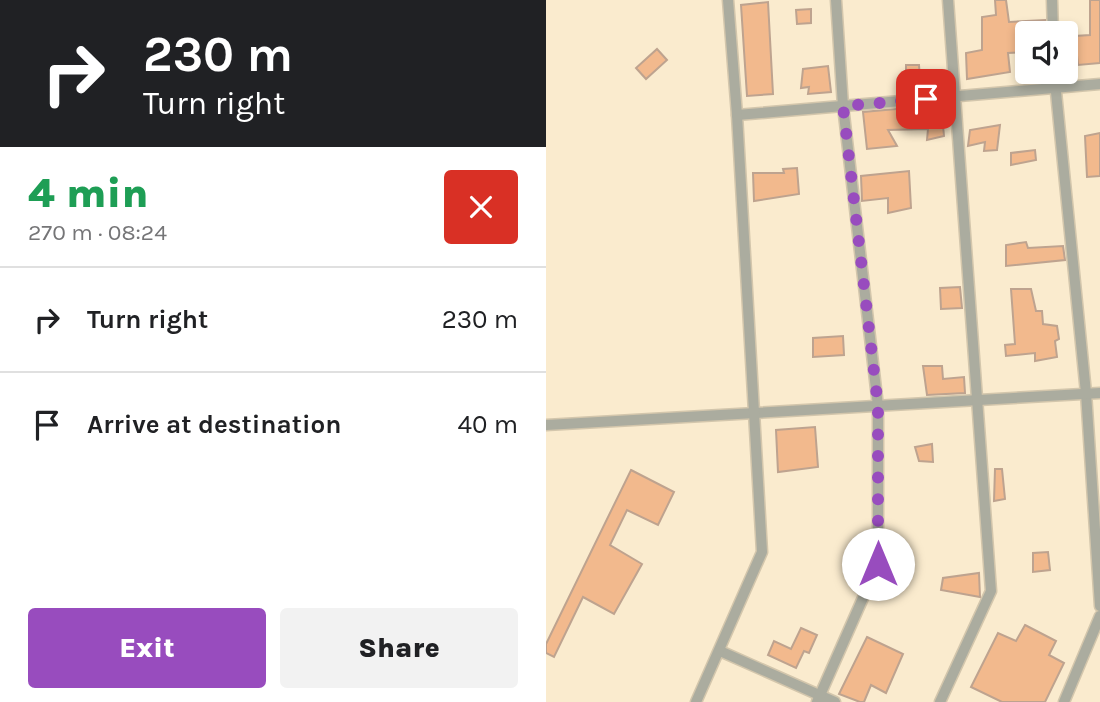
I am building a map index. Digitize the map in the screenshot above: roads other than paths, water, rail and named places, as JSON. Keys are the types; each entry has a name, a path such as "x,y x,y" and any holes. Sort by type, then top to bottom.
{"street":[{"path":"696,702 762,552 737,115 727,0"},
{"path":"819,699 878,564 878,406 843,106 836,0"},
{"path":"940,702 991,591 948,0"},
{"path":"1052,0 1053,21"},
{"path":"1055,84 1086,393 1100,606"},
{"path":"737,115 1100,84"},
{"path":"546,425 1100,393"},
{"path":"1064,702 1100,616"},
{"path":"720,651 819,699 835,702"}]}
